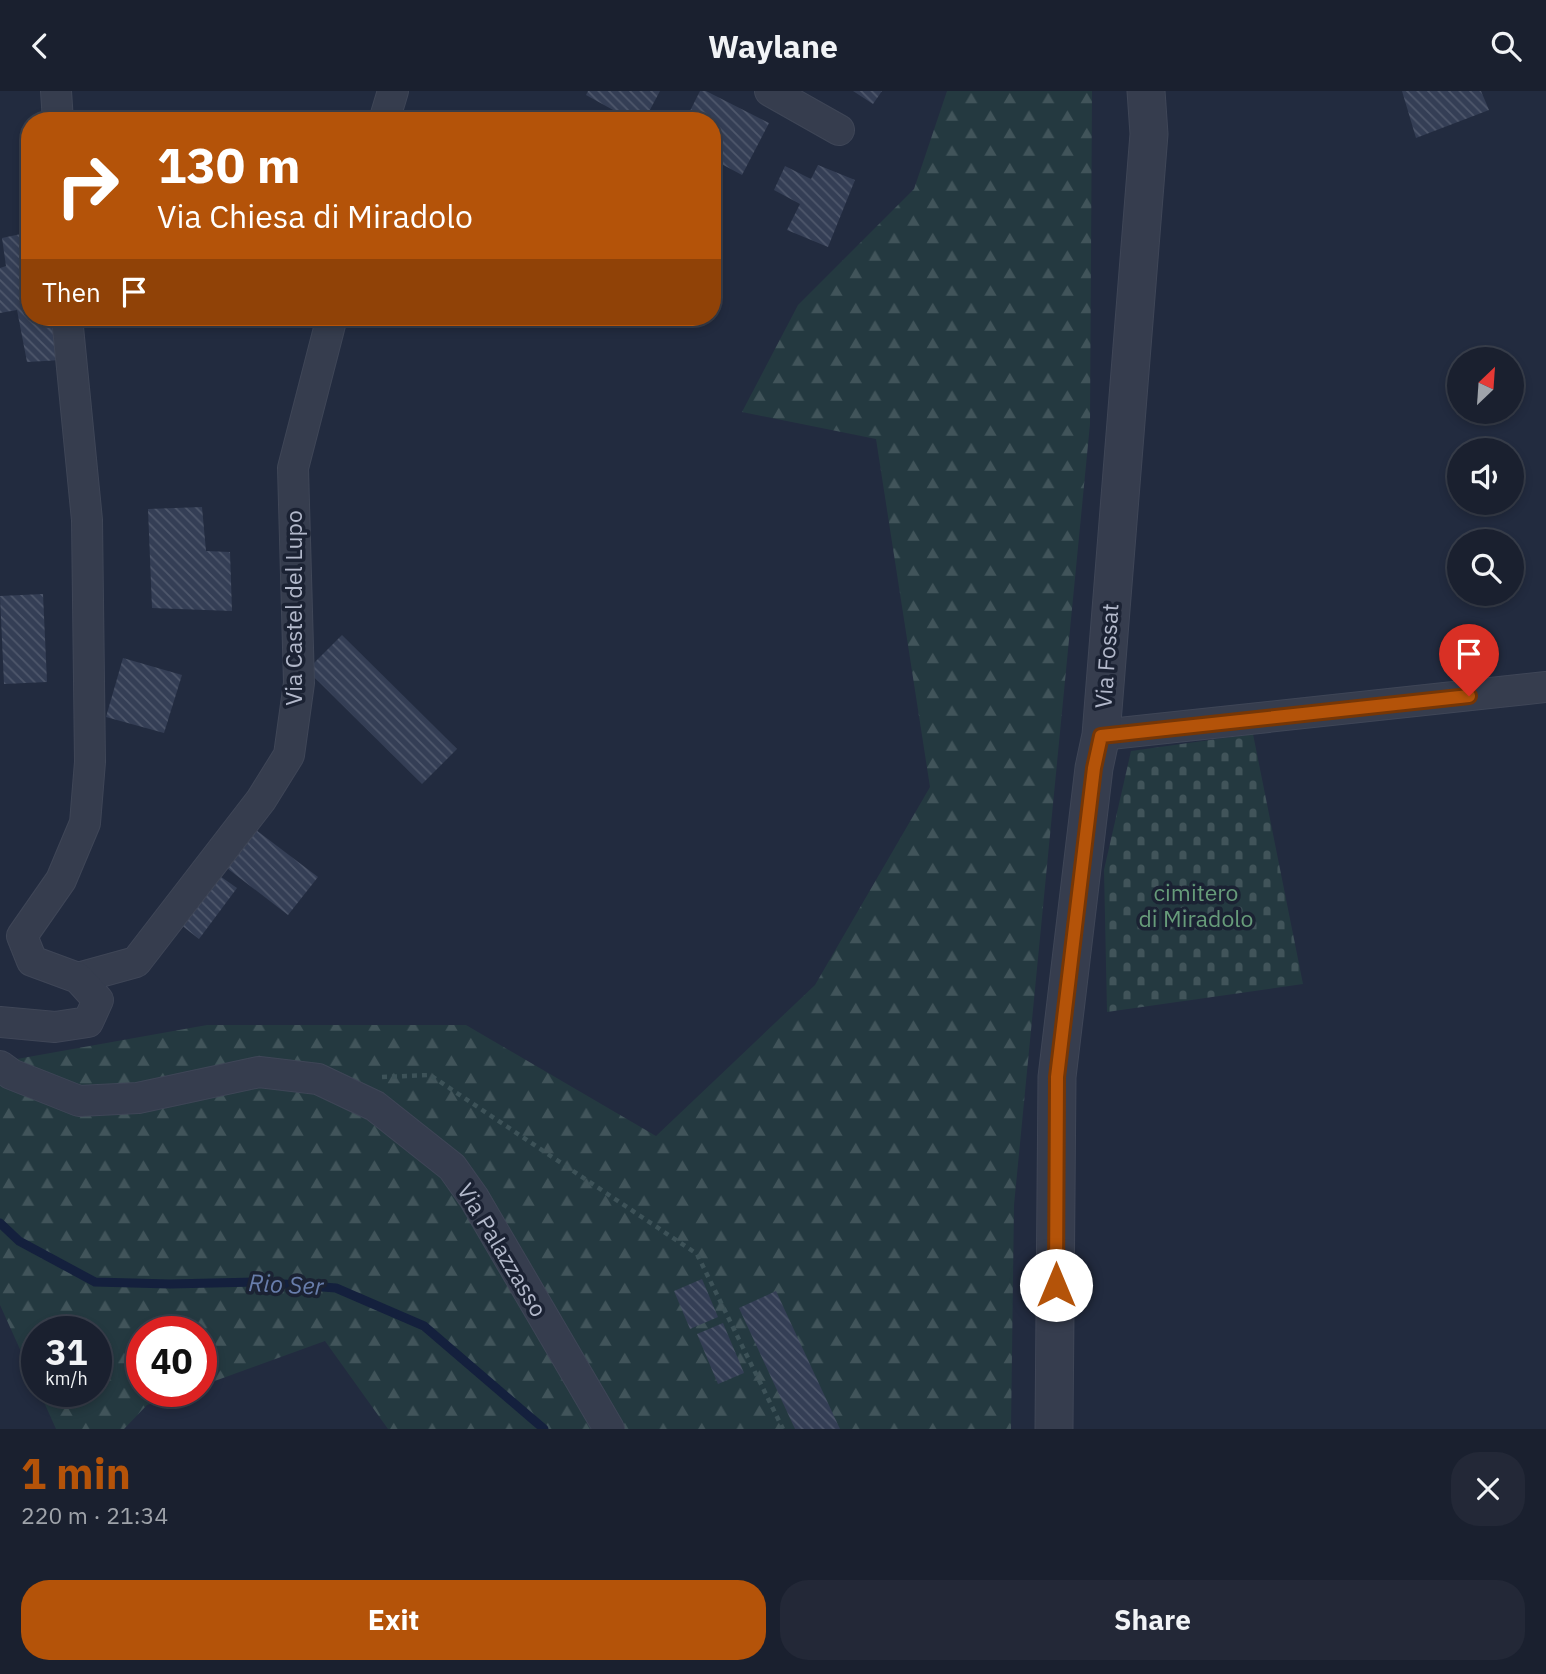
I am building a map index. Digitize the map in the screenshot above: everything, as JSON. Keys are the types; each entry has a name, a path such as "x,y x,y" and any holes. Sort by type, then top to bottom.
{"street":[{"path":"56,91 57,112"},
{"path":"387,112 393,91"},
{"path":"770,91 839,129"},
{"name":"Via Fossat","path":"1055,1429 1057,1077 1094,768 1101,736 1149,134 1146,91"},
{"path":"0,1022 55,1027 88,1022 98,1000 78,978 32,961 22,936 61,880 85,823 89,774 87,520 68,326"},
{"name":"Via Castel del Lupo","path":"78,978 136,962 261,800 289,755 299,683 293,468 330,326"},
{"path":"1101,736 1546,687"},
{"name":"Via Palazzasso","path":"0,1066 11,1074 79,1101 138,1098 259,1072 318,1079 375,1106 452,1167 474,1198 608,1429"}],"path":[{"path":"380,1077 430,1075 697,1254 783,1429"}],"green space":[{"path":"947,91 1092,91 1090,424 1014,1205 1011,1429 388,1429 325,1341 217,1380 217,1316 126,1316 126,1407 145,1407 124,1429 56,1429 46,1407 112,1407 112,1316 21,1316 21,1352 0,1305 0,1062 207,1025 466,1025 656,1136 815,985 930,787 876,439 742,412 798,305 914,189"},
{"name":"cimitero di Miradolo","path":"1253,734 1303,984 1107,1012 1104,870 1131,751"}],"building":[{"path":"588,91 660,91 649,112 617,112 586,95"},
{"path":"700,91 706,91 769,123 742,175 721,164 721,112 690,112"},
{"path":"853,91 882,91 873,104"},
{"path":"1402,91 1481,91 1489,110 1416,138"},
{"path":"818,165 855,180 828,247 787,230 800,204 774,190 785,166 811,179"},
{"path":"21,234 21,326 57,326 62,360 27,362 17,310 0,313 0,268 6,266 2,238"},
{"path":"202,507 206,551 230,552 232,611 152,608 148,509"},
{"path":"43,594 47,682 4,684 0,596"},
{"path":"342,635 457,749 422,784 307,670"},
{"path":"123,658 182,675 164,733 106,717"},
{"path":"252,827 318,877 288,915 223,865"},
{"path":"217,874 237,888 199,939 180,924"},
{"path":"702,1279 718,1317 690,1329 674,1291"},
{"path":"776,1291 840,1429 795,1429 739,1308"},
{"path":"723,1323 744,1373 718,1384 697,1334"}],"waterway":[{"name":"Rio Ser","path":"0,1223 19,1241 95,1282 257,1282 336,1288 424,1326 544,1429"}],"route":[{"path":"1056,1285 1057,1077 1094,768 1101,736 1469,696"}]}
